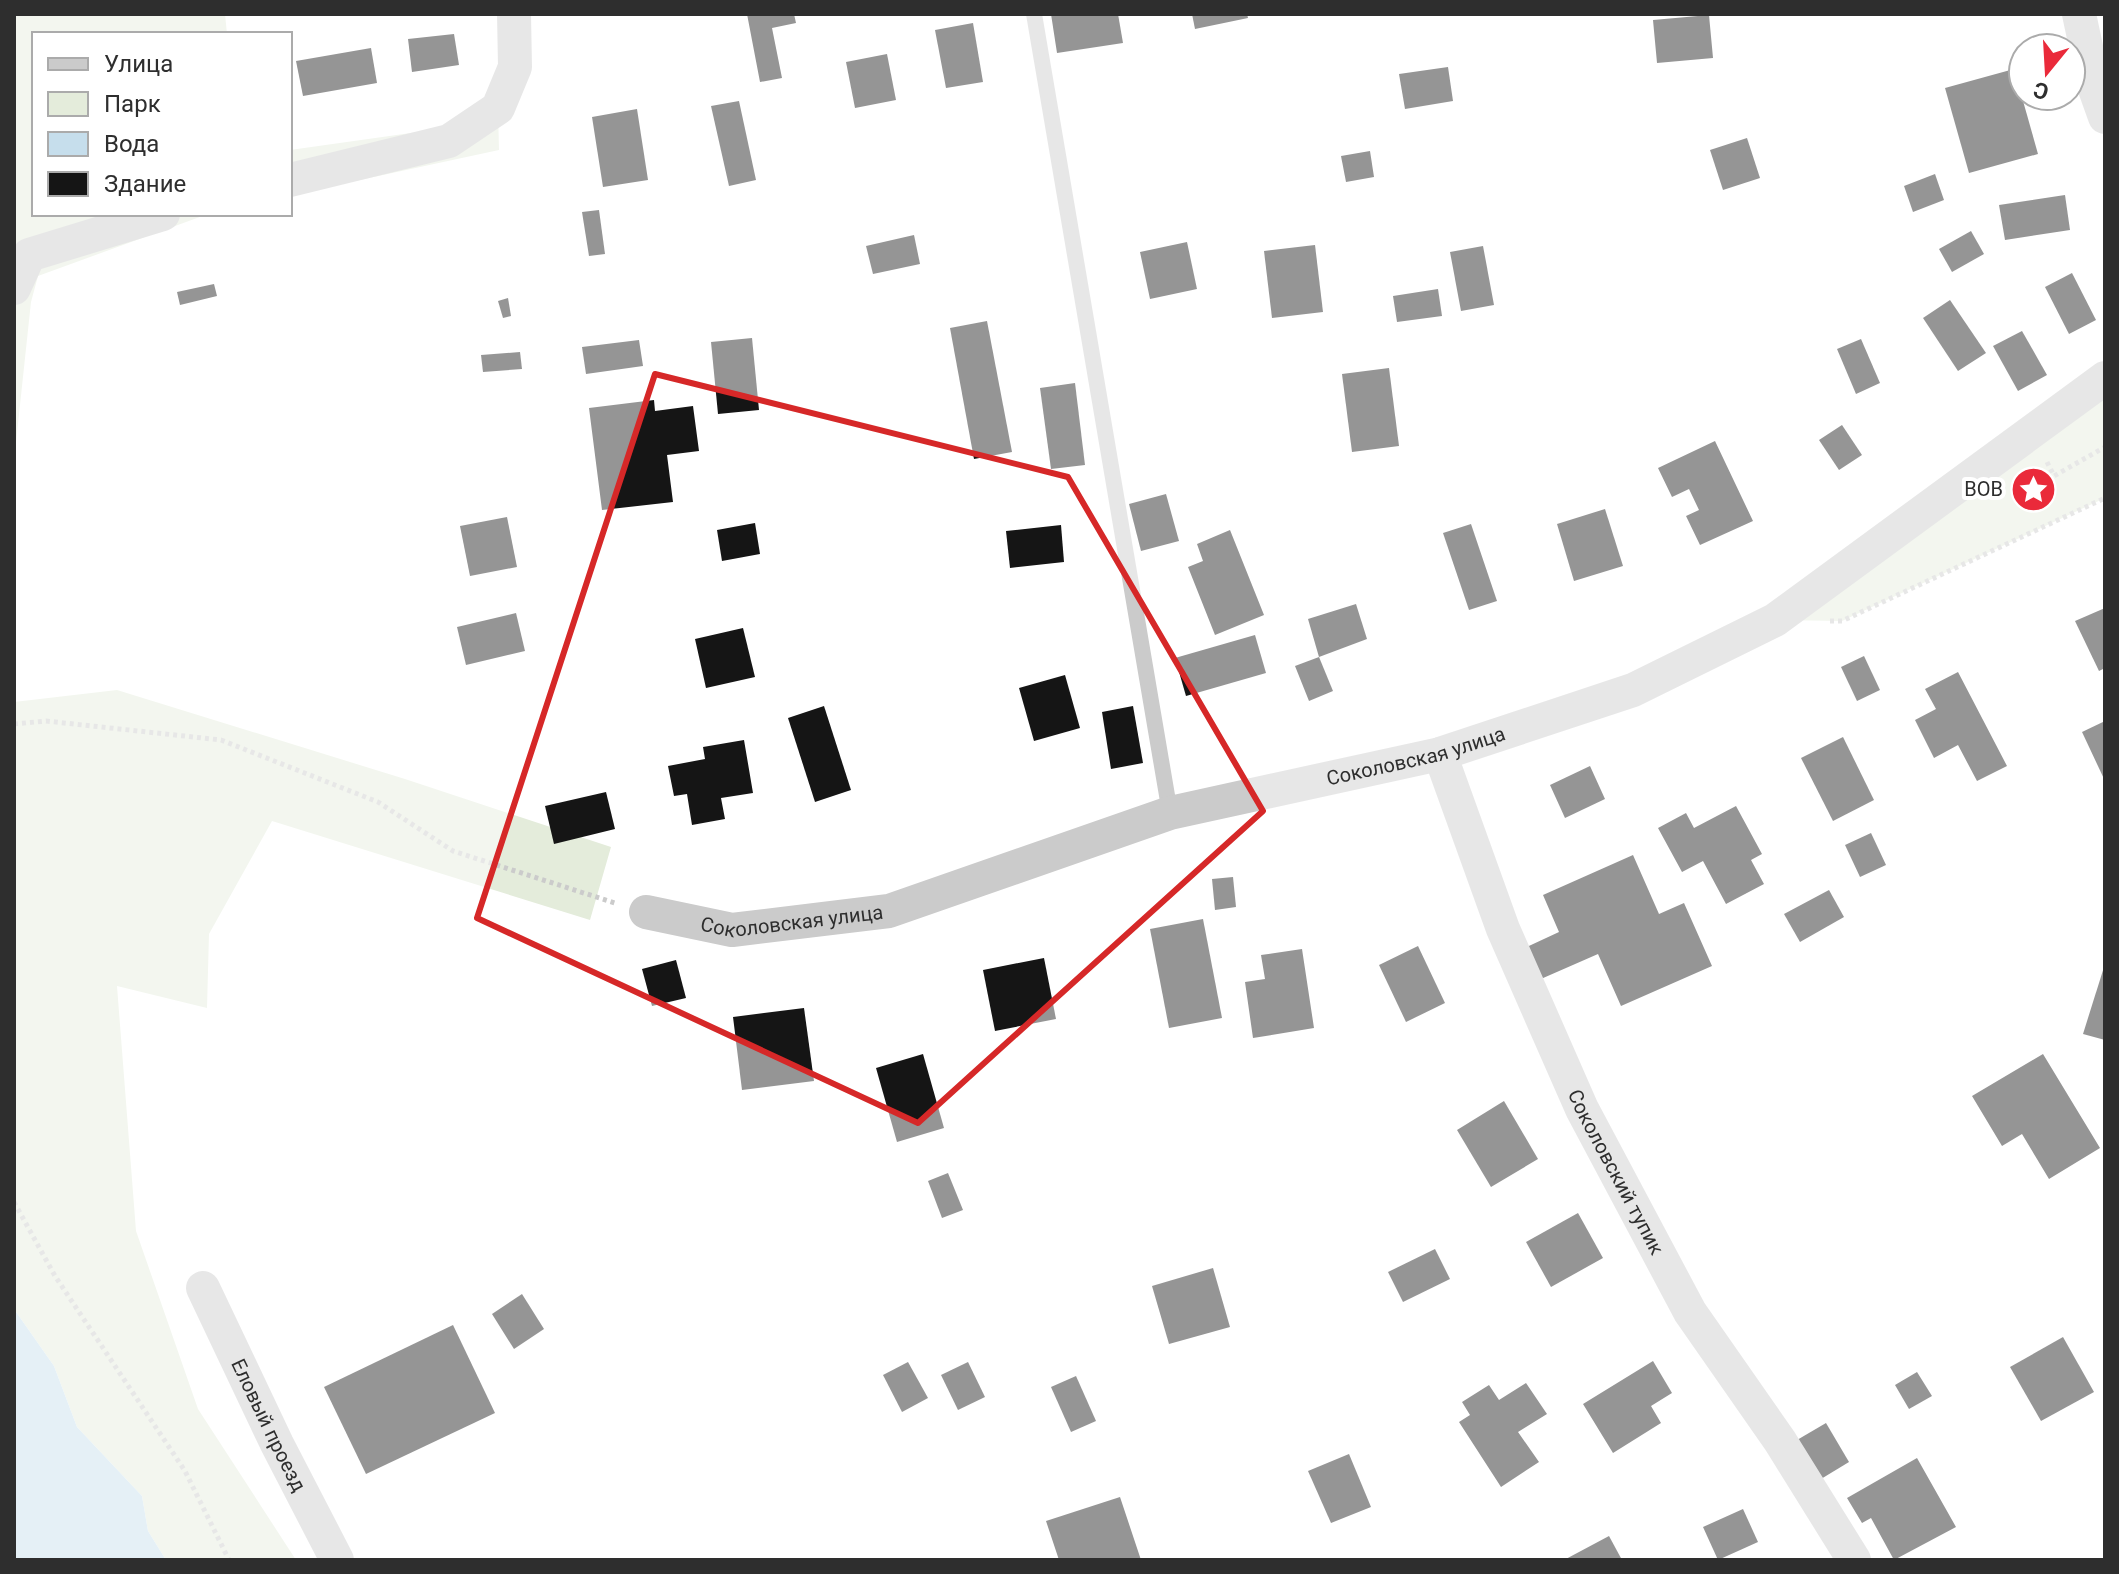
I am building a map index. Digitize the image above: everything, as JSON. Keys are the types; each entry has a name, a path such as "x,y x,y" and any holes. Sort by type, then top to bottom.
{"street":[{"path":"292,180 449,141 498,108 515,67 514,14"},
{"path":"2079,14 2102,97"},
{"path":"14,288 29,255 156,216"},
{"name":"Соколовская улица","path":"646,912 732,930 889,911 1170,813 1440,754 1633,690 1775,620 2105,378"},
{"name":"Соколовский тупик","path":"1440,754 1503,929 1582,1109 1690,1312 1780,1441 1854,1560"},
{"name":"Еловый проезд","path":"203,1288 277,1444 337,1560"}],"lane":[{"path":"1034,14 1170,813"}],"path":[{"path":"2032,431 2054,476 2105,447"},
{"path":"1775,620 1842,621 2105,498"},
{"path":"14,724 46,721 221,740 378,802 453,851 646,912"},
{"path":"14,1202 55,1276 185,1471 229,1560"}],"highlighted area":[{"path":"655,374 1068,477 1263,811 918,1123 477,918"}],"green space":[{"path":"14,14 225,14 227,32 32,32 32,216 203,216 38,276 31,302 14,461"},
{"path":"498,108 499,150 292,195 292,150 432,130"},
{"path":"2105,378 2105,498 1842,621 1775,620"},
{"path":"117,690 405,779 611,847 590,920 272,821 209,934 207,1008 117,986 136,1231 198,1409 296,1560 166,1560 148,1531 142,1496 77,1427 54,1366 14,1309 14,702"}],"water":[{"path":"14,1309 54,1366 77,1427 142,1496 148,1531 166,1560 14,1560"}],"building":[{"path":"747,14 794,14 796,23 772,28 782,78 760,82"},
{"path":"1051,14 1118,14 1123,43 1057,53"},
{"path":"1192,14 1247,14 1248,18 1195,29"},
{"path":"1709,15 1713,58 1657,63 1653,20"},
{"path":"973,23 983,82 946,88 935,30"},
{"path":"454,34 459,65 412,72 408,39"},
{"path":"371,48 377,83 303,96 296,61"},
{"path":"887,54 896,100 855,108 846,62"},
{"path":"1448,67 1453,101 1405,109 1399,74"},
{"path":"2007,71 2007,112 2026,112 2038,154 1969,173 1945,88"},
{"path":"739,101 756,180 729,186 711,106"},
{"path":"637,109 648,180 603,187 592,117"},
{"path":"1747,138 1760,178 1723,190 1710,150"},
{"path":"1370,151 1374,177 1346,182 1341,156"},
{"path":"1935,174 1944,200 1913,212 1904,186"},
{"path":"2065,195 2070,230 2005,240 1999,205"},
{"path":"599,210 605,254 589,256 582,212"},
{"path":"1971,231 1984,254 1952,272 1939,249"},
{"path":"914,235 920,264 873,274 866,246"},
{"path":"1187,242 1197,289 1150,299 1140,252"},
{"path":"1315,245 1323,312 1272,318 1264,251"},
{"path":"1483,246 1494,305 1461,311 1450,252"},
{"path":"2072,273 2096,320 2069,334 2045,287"},
{"path":"214,284 217,296 180,305 177,292"},
{"path":"1438,289 1442,316 1397,322 1393,296"},
{"path":"508,298 511,316 503,318 498,301"},
{"path":"1950,300 1986,353 1958,371 1923,318"},
{"path":"987,321 1012,452 974,459 950,328"},
{"path":"2022,331 2047,375 2018,391 1993,346"},
{"path":"752,338 759,410 718,414 711,342"},
{"path":"1861,339 1880,383 1856,394 1837,349"},
{"path":"639,340 643,366 586,374 582,347"},
{"path":"520,352 522,369 483,372 481,355"},
{"path":"1389,368 1399,446 1352,452 1342,374"},
{"path":"1075,383 1085,465 1051,469 1040,388"},
{"path":"654,400 655,411 693,406 699,451 667,455 673,502 602,510 589,408"},
{"path":"1842,425 1862,455 1839,470 1819,440"},
{"path":"1715,441 1753,521 1700,545 1686,516 1699,510 1689,489 1672,497 1658,468"},
{"path":"1166,494 1179,541 1141,551 1129,504"},
{"path":"1605,509 1623,566 1574,581 1557,524"},
{"path":"507,517 517,567 470,576 460,526"},
{"path":"755,523 760,554 722,561 717,530"},
{"path":"1471,524 1497,601 1469,610 1443,533"},
{"path":"1061,525 1064,562 1010,568 1006,531"},
{"path":"1230,530 1264,615 1215,635 1188,567 1203,561 1197,544"},
{"path":"1356,604 1367,639 1319,657 1308,619"},
{"path":"2105,608 2105,668 2099,671 2075,621"},
{"path":"516,613 525,651 466,665 457,627"},
{"path":"743,628 755,677 706,688 695,639"},
{"path":"1255,635 1266,673 1186,696 1175,658"},
{"path":"1864,656 1880,690 1857,701 1841,667"},
{"path":"1319,657 1333,691 1309,701 1295,666"},
{"path":"1958,672 2007,766 1977,781 1958,745 1934,758 1915,720 1936,709 1925,689"},
{"path":"1065,675 1080,728 1034,741 1019,688"},
{"path":"824,706 851,790 815,802 788,718"},
{"path":"1133,706 1143,763 1111,769 1102,712"},
{"path":"2105,721 2105,781 2082,732"},
{"path":"1843,737 1874,800 1833,821 1801,758"},
{"path":"744,740 753,793 721,798 725,819 692,825 687,794 674,796 668,766 705,759 703,747"},
{"path":"1590,766 1605,799 1565,818 1550,785"},
{"path":"606,792 615,829 554,844 545,806"},
{"path":"1736,806 1762,854 1751,860 1764,884 1726,904 1703,861 1682,872 1658,828 1686,813 1694,828"},
{"path":"1871,833 1886,865 1860,877 1845,845"},
{"path":"1633,855 1659,914 1684,903 1712,966 1621,1006 1598,954 1534,982 1520,950 1559,932 1543,895"},
{"path":"1233,877 1236,907 1215,910 1212,879"},
{"path":"1829,890 1844,917 1800,942 1784,914"},
{"path":"1203,919 1222,1018 1169,1028 1150,929"},
{"path":"1418,946 1445,1003 1406,1022 1379,965"},
{"path":"1302,949 1314,1028 1253,1038 1245,982 1265,979 1261,955"},
{"path":"1044,958 1056,1019 995,1031 983,970"},
{"path":"676,960 686,998 652,1006 642,969"},
{"path":"2105,967 2105,1040 2083,1034"},
{"path":"804,1008 814,1081 742,1090 733,1017"},
{"path":"923,1054 944,1128 897,1142 876,1068"},
{"path":"2043,1054 2100,1148 2049,1179 2022,1134 2002,1146 1972,1096"},
{"path":"1504,1101 1538,1159 1491,1187 1457,1130"},
{"path":"948,1173 963,1210 942,1218 928,1181"},
{"path":"1578,1213 1603,1258 1551,1287 1526,1242"},
{"path":"1435,1249 1450,1279 1403,1302 1388,1272"},
{"path":"1213,1268 1230,1327 1169,1344 1152,1286"},
{"path":"522,1294 544,1329 514,1349 492,1314"},
{"path":"453,1325 495,1413 366,1474 324,1387"},
{"path":"2063,1337 2094,1392 2041,1421 2010,1367"},
{"path":"1653,1361 1672,1393 1651,1406 1661,1423 1613,1453 1583,1404"},
{"path":"908,1362 928,1398 902,1412 883,1375"},
{"path":"968,1362 985,1397 958,1410 941,1375"},
{"path":"1917,1372 1932,1396 1909,1409 1895,1385"},
{"path":"1076,1376 1096,1421 1071,1432 1051,1387"},
{"path":"1526,1383 1547,1414 1518,1432 1539,1462 1501,1487 1459,1422 1470,1415 1462,1402 1489,1385 1499,1400"},
{"path":"1826,1423 1849,1462 1821,1479 1797,1440"},
{"path":"1349,1454 1371,1507 1331,1523 1308,1471"},
{"path":"1917,1458 1956,1527 1894,1560 1871,1518 1862,1523 1847,1498"},
{"path":"1120,1497 1141,1560 1059,1560 1046,1521"},
{"path":"1743,1509 1758,1542 1718,1560 1703,1527"},
{"path":"1609,1536 1622,1560 1564,1560"}],"place":[{"name":"ВОВ","path":"2034,489"}]}
